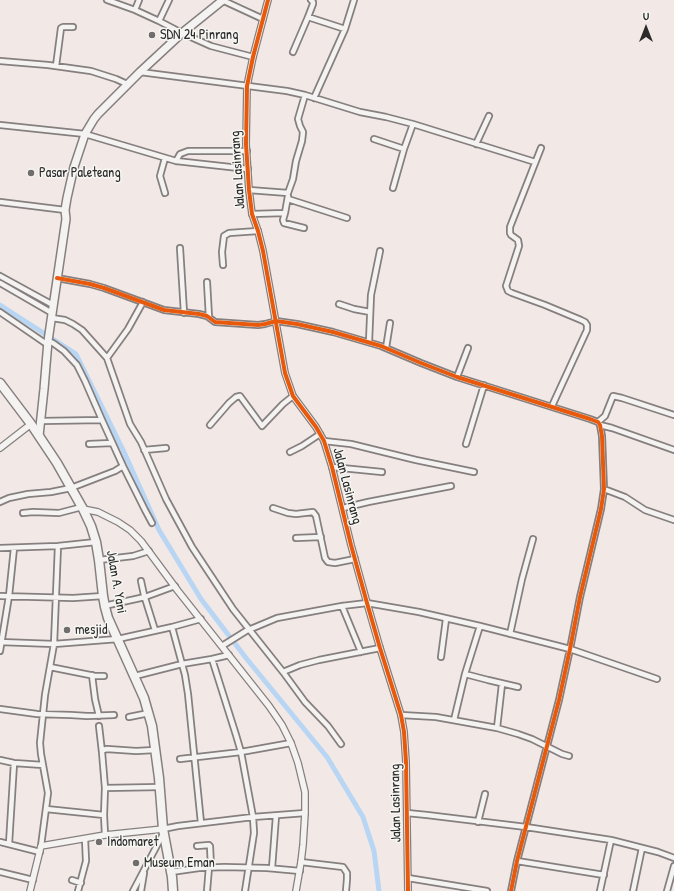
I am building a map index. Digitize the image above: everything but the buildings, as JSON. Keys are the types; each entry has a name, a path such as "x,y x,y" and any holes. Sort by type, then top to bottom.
{"highway":[{"name":"Jalan A. Yani","path":"0,383 31,424 57,463 83,508 91,526 96,542 99,560 104,606 144,698 152,726 160,787 163,831 173,891"}],"main road":[{"path":"39,436 48,342 66,219 65,210 74,167 85,134 98,114 127,84 220,1"}],"street":[{"path":"107,0 159,20 182,34 211,46 253,58"},
{"path":"135,10 139,0"},
{"path":"159,20 169,0"},
{"name":"Jalan Lasinrang","path":"268,0 247,86 246,127 249,190 252,214 258,231 285,373 293,396 324,441 367,603 401,715 405,745 408,891"},
{"path":"293,52 313,4 311,0"},
{"path":"314,98 345,29 354,0"},
{"path":"220,1 263,19"},
{"path":"308,17 345,29"},
{"path":"56,66 61,28 73,27"},
{"path":"0,61 41,64 95,72 127,84"},
{"path":"140,72 287,91 360,112 413,124 535,162"},
{"path":"304,228 284,223 283,220 288,193 302,141 303,132 298,119 305,96"},
{"path":"476,144 490,116"},
{"path":"393,188 413,124"},
{"path":"0,125 85,134 176,161 248,169"},
{"path":"374,139 404,149"},
{"path":"541,148 510,227 510,233 518,240 519,246 506,284 506,289 512,293 581,320 585,322 587,327 585,336 552,406"},
{"path":"176,161 180,154 188,151 247,151"},
{"path":"165,158 160,176 166,193"},
{"path":"249,190 288,193"},
{"path":"288,199 347,218"},
{"path":"0,202 65,210"},
{"path":"252,214 285,213"},
{"path":"223,265 222,252 224,236 229,234 258,231"},
{"path":"180,248 184,313"},
{"path":"369,342 370,312 380,251"},
{"path":"0,276 52,315"},
{"path":"57,278 90,284 167,311 199,314 209,317 215,322 258,325 276,321 316,327 369,342 457,377 552,406 674,450"},
{"path":"207,282 209,317"},
{"path":"0,283 52,315 65,320 82,330 106,358 130,424 141,442 166,499 192,547 247,630 283,672 305,702 328,726 341,744"},
{"path":"106,358 128,329 143,302"},
{"path":"339,304 370,312"},
{"path":"0,312 48,342 54,343 77,365 86,381 112,443 152,523"},
{"path":"386,348 390,323"},
{"path":"457,377 468,348"},
{"path":"466,444 484,385"},
{"path":"210,425 229,403 236,397 240,396 262,426 293,396"},
{"path":"599,423 605,416 613,396 674,415"},
{"path":"41,421 102,420"},
{"path":"511,891 517,860 560,700 580,597 601,509 604,489 602,436 599,423"},
{"path":"0,448 31,424"},
{"path":"290,452 320,434"},
{"path":"324,441 350,444 392,455 474,472"},
{"path":"89,444 112,443"},
{"path":"144,450 166,448"},
{"path":"0,502 9,498 28,494 71,488 115,471 123,466"},
{"path":"332,467 382,472"},
{"path":"343,508 451,486"},
{"path":"604,489 626,497 645,510 674,520"},
{"path":"22,513 59,513 83,508 98,512 118,522 134,533 174,586 224,645 229,655 269,706 282,725 291,743 298,763 305,792 302,862 296,891"},
{"path":"273,508 296,514 313,512 316,516 325,558 328,562 335,563 355,559"},
{"path":"296,538 321,537"},
{"path":"510,634 533,539"},
{"path":"0,548 58,546 96,542"},
{"path":"30,891 40,852 48,798 48,787 40,743 54,644 58,546"},
{"path":"0,651 14,548"},
{"path":"99,560 133,556 148,551"},
{"path":"141,581 144,597 155,630"},
{"path":"104,606 144,597 174,586"},
{"path":"0,596 73,598 103,596"},
{"path":"224,645 247,630 277,618 367,603 419,612 570,649 657,679"},
{"path":"342,606 361,652"},
{"path":"1,642 54,644 118,639 201,619"},
{"path":"441,657 446,619"},
{"path":"454,720 464,674 480,626"},
{"path":"172,627 185,675 188,694 201,823"},
{"path":"283,672 300,665 320,660 380,648"},
{"path":"135,676 182,664 229,655"},
{"path":"212,659 241,752 253,817 254,833 245,891"},
{"path":"50,667 104,676"},
{"path":"464,674 518,687"},
{"path":"92,675 99,716"},
{"path":"497,728 502,684"},
{"path":"0,709 43,714 99,716 114,715"},
{"path":"129,717 149,713"},
{"path":"401,715 436,717 497,728 518,734 569,756"},
{"path":"99,726 105,788 105,835"},
{"path":"180,759 241,752 291,743"},
{"path":"102,752 103,750 107,749 136,751 155,750"},
{"path":"0,760 14,763 43,765"},
{"path":"9,844 14,763"},
{"path":"105,788 160,787"},
{"path":"478,822 485,794"},
{"path":"46,809 104,814"},
{"path":"41,846 105,835 163,831 178,826 201,823 305,813"},
{"path":"407,813 418,813 478,822 526,827 611,840 658,852 674,858"},
{"path":"272,868 276,816"},
{"path":"133,891 163,831"},
{"path":"78,891 86,861 85,839"},
{"path":"600,891 611,840"},
{"path":"0,842 40,852"},
{"path":"197,846 210,846 210,867 207,891"},
{"path":"632,891 642,848"},
{"path":"517,860 604,875"},
{"path":"302,862 343,867 347,873 346,891"},
{"path":"667,891 674,866"},
{"path":"171,872 210,867 249,867 300,870"},
{"path":"141,891 144,870"},
{"path":"0,872 32,880"},
{"path":"408,878 487,891"},
{"path":"72,880 81,883"}],"waterway":[{"path":"0,305 76,354 124,452 159,530 201,599 246,658 327,757 363,817 374,851 379,891"}],"cycle path":[{"path":"268,0 247,86 246,144 252,214 263,251 285,373 293,396 316,427 324,441 367,603 401,715 406,762 408,891"},
{"path":"57,278 104,288 164,310 207,316 215,322 258,325 276,321 333,332 381,346 457,377 598,422 602,436 604,489 601,509 580,597 559,700 517,861 511,891"}],"place":[{"name":"SDN 24 Pinrang","path":"152,35"},
{"name":"Pasar Paleteang","path":"31,173"},
{"name":"mesjid","path":"67,630"},
{"name":"Indomaret","path":"99,842"},
{"name":"Museum Eman","path":"136,863"}]}
